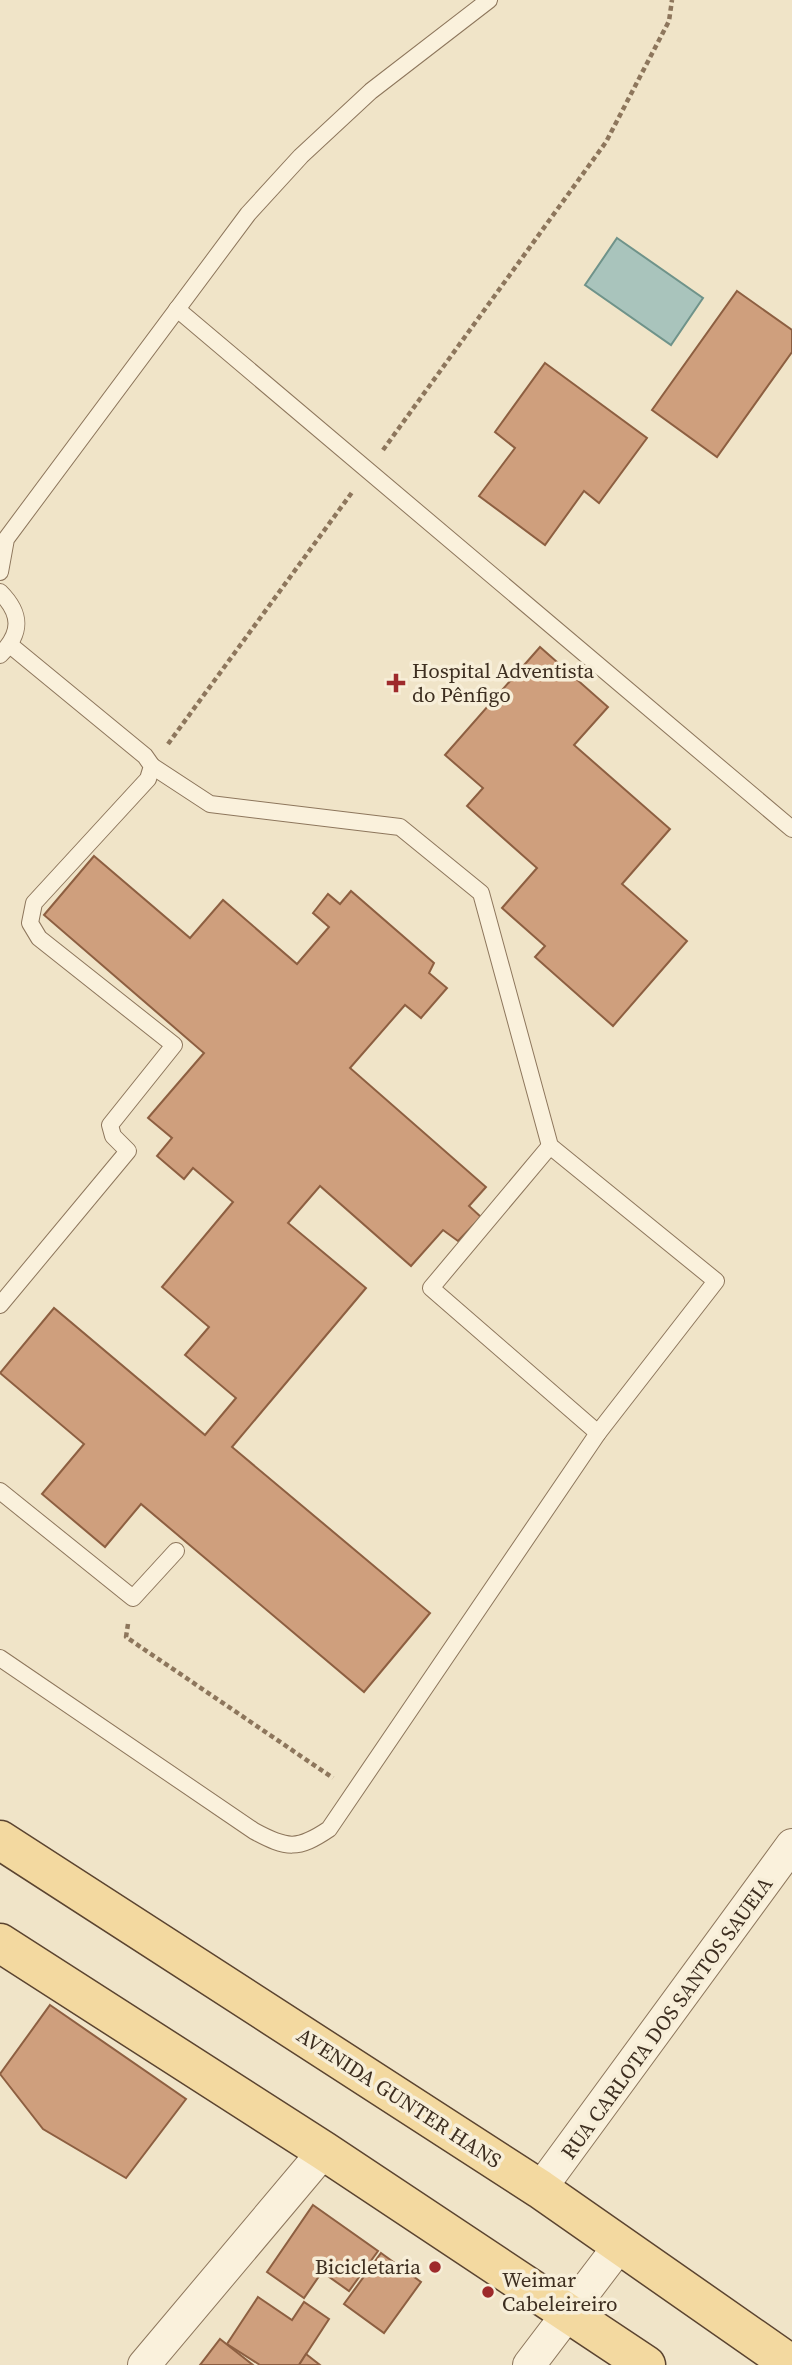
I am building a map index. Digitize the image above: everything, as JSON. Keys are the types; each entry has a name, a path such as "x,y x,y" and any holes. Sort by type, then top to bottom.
{"main road":[{"name":"AVENIDA GUNTER HANS","path":"0,1840 540,2189 792,2365"},
{"path":"0,1943 324,2151 646,2365"}],"street":[{"name":"RUA CARLOTA DOS SANTOS SAUEIA","path":"540,2189 783,1880 792,1846"},
{"path":"144,2365 324,2151"},
{"path":"529,2365 620,2245"}],"lane":[{"path":"0,572 6,539 248,214 301,156 371,92 489,0"},
{"path":"177,309 792,829"},
{"path":"0,592 13,605 18,627 5,650 145,756 152,766 211,804 400,827 481,893 550,1146 716,1281 598,1433 329,1829 308,1843 281,1846 254,1831 0,1658"},
{"path":"0,1305 128,1151 113,1136 110,1125 174,1045 39,938 30,923 34,903 148,779 152,766"},
{"path":"550,1146 431,1288 598,1433"},
{"path":"0,1491 133,1598 176,1551"}],"path":[{"path":"152,766 606,142 669,22 672,0"},
{"path":"133,1598 126,1637 354,1792"}],"water":[{"path":"617,238 703,298 671,345 585,285"}],"building":[{"path":"737,291 792,330 792,352 717,457 652,410"},
{"path":"545,363 647,438 599,503 584,491 545,545 479,496 515,448 495,432"},
{"path":"540,647 608,707 574,745 670,829 622,884 687,941 613,1026 535,957 545,946 502,908 537,868 467,806 483,788 445,755"},
{"path":"94,856 190,938 223,900 297,964 329,927 313,913 328,894 340,904 351,891 434,963 429,973 447,988 421,1018 405,1005 350,1068 486,1187 469,1206 481,1217 458,1241 443,1230 411,1266 320,1186 288,1223 366,1288 232,1447 430,1613 364,1692 141,1504 105,1547 42,1494 84,1444 0,1373 54,1308 205,1435 236,1398 185,1355 209,1327 162,1287 233,1202 193,1168 184,1179 157,1156 172,1138 148,1118 204,1053 44,915"},
{"path":"50,2005 186,2099 126,2178 43,2129 0,2074"},
{"path":"313,2205 378,2251 349,2291 322,2272 304,2298 267,2272"},
{"path":"381,2253 421,2282 384,2333 344,2304"},
{"path":"258,2297 292,2320 304,2302 329,2319 299,2365 260,2365 227,2344"},
{"path":"220,2339 253,2365 200,2365"},
{"path":"306,2354 320,2365 299,2365"}],"place":[{"name":"Hospital Adventista do Pênfigo","path":"396,683"},
{"name":"Bicicletaria","path":"435,2267"},
{"name":"Weimar Cabeleireiro","path":"488,2292"}]}
